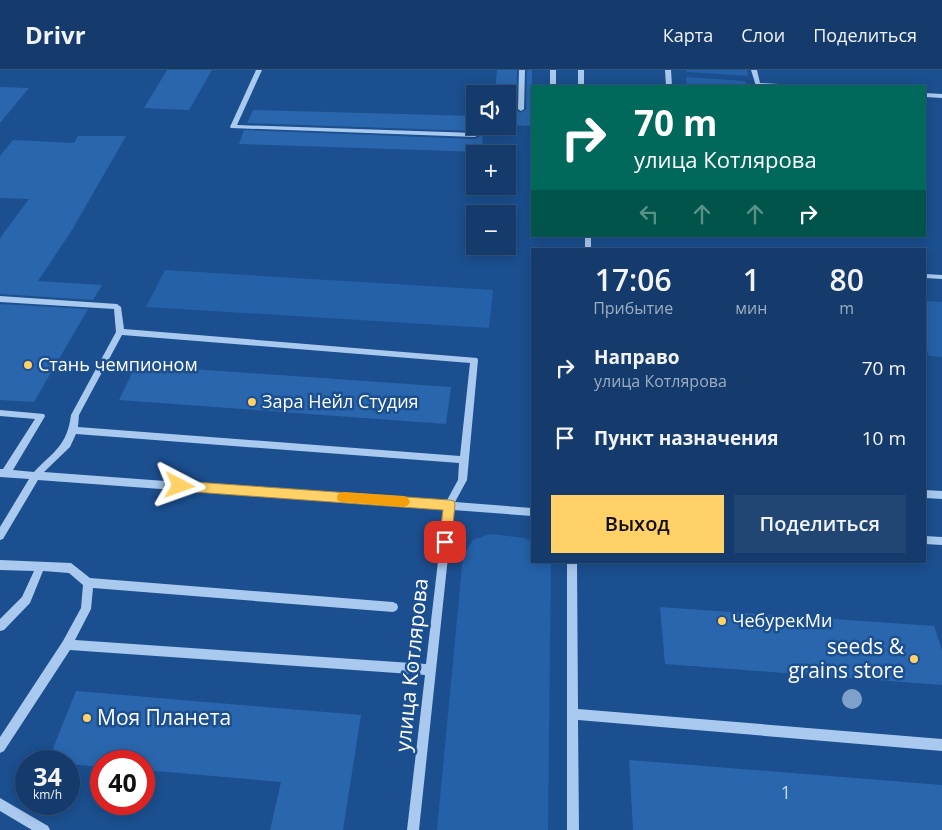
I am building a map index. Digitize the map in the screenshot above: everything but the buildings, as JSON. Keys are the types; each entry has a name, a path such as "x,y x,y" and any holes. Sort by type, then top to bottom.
{"street":[{"path":"521,109 522,70"},
{"path":"553,70 553,85"},
{"path":"581,70 581,85"},
{"path":"668,70 669,85"},
{"path":"754,70 758,85"},
{"path":"926,276 942,277"},
{"path":"0,299 117,308 120,332 75,415 73,430 67,444 36,475 0,536"},
{"path":"120,332 474,360 462,480 449,505"},
{"path":"0,413 41,416 3,473"},
{"path":"73,430 464,460"},
{"path":"3,473 531,512"},
{"path":"926,494 942,495"},
{"name":"улица Котлярова","path":"412,830 449,505"},
{"path":"926,540 942,541"},
{"path":"572,563 573,830"},
{"path":"0,565 71,568 88,583 394,607"},
{"path":"0,626 26,600 40,568"},
{"path":"0,747 67,645 86,609 88,583"},
{"path":"67,645 431,670"},
{"path":"572,714 942,745"}],"lane":[{"path":"259,70 233,127 466,135"},
{"path":"926,95 942,96"},
{"path":"0,804 44,830"}],"shaded area":[{"path":"686,70 747,70 748,76 687,72"},
{"path":"686,77 745,81 747,85 687,85"},
{"path":"165,270 493,290 489,328 146,307"},
{"path":"926,301 942,302 942,357 929,356 926,348"},
{"path":"490,534 524,538 531,542 531,563 551,563 548,830 437,830 463,556 473,540"}],"slow traffic":[{"path":"343,497 404,502"}],"place":[{"name":"Стань чемпионом","path":"28,365"},
{"name":"Зара Нейл Студия","path":"252,402"},
{"name":"ЧебурекМи","path":"722,621"},
{"name":"seeds & grains store","path":"914,659"},
{"name":"Моя Планета","path":"87,718"}],"route":[{"path":"180,486 449,505 445,542"}]}
